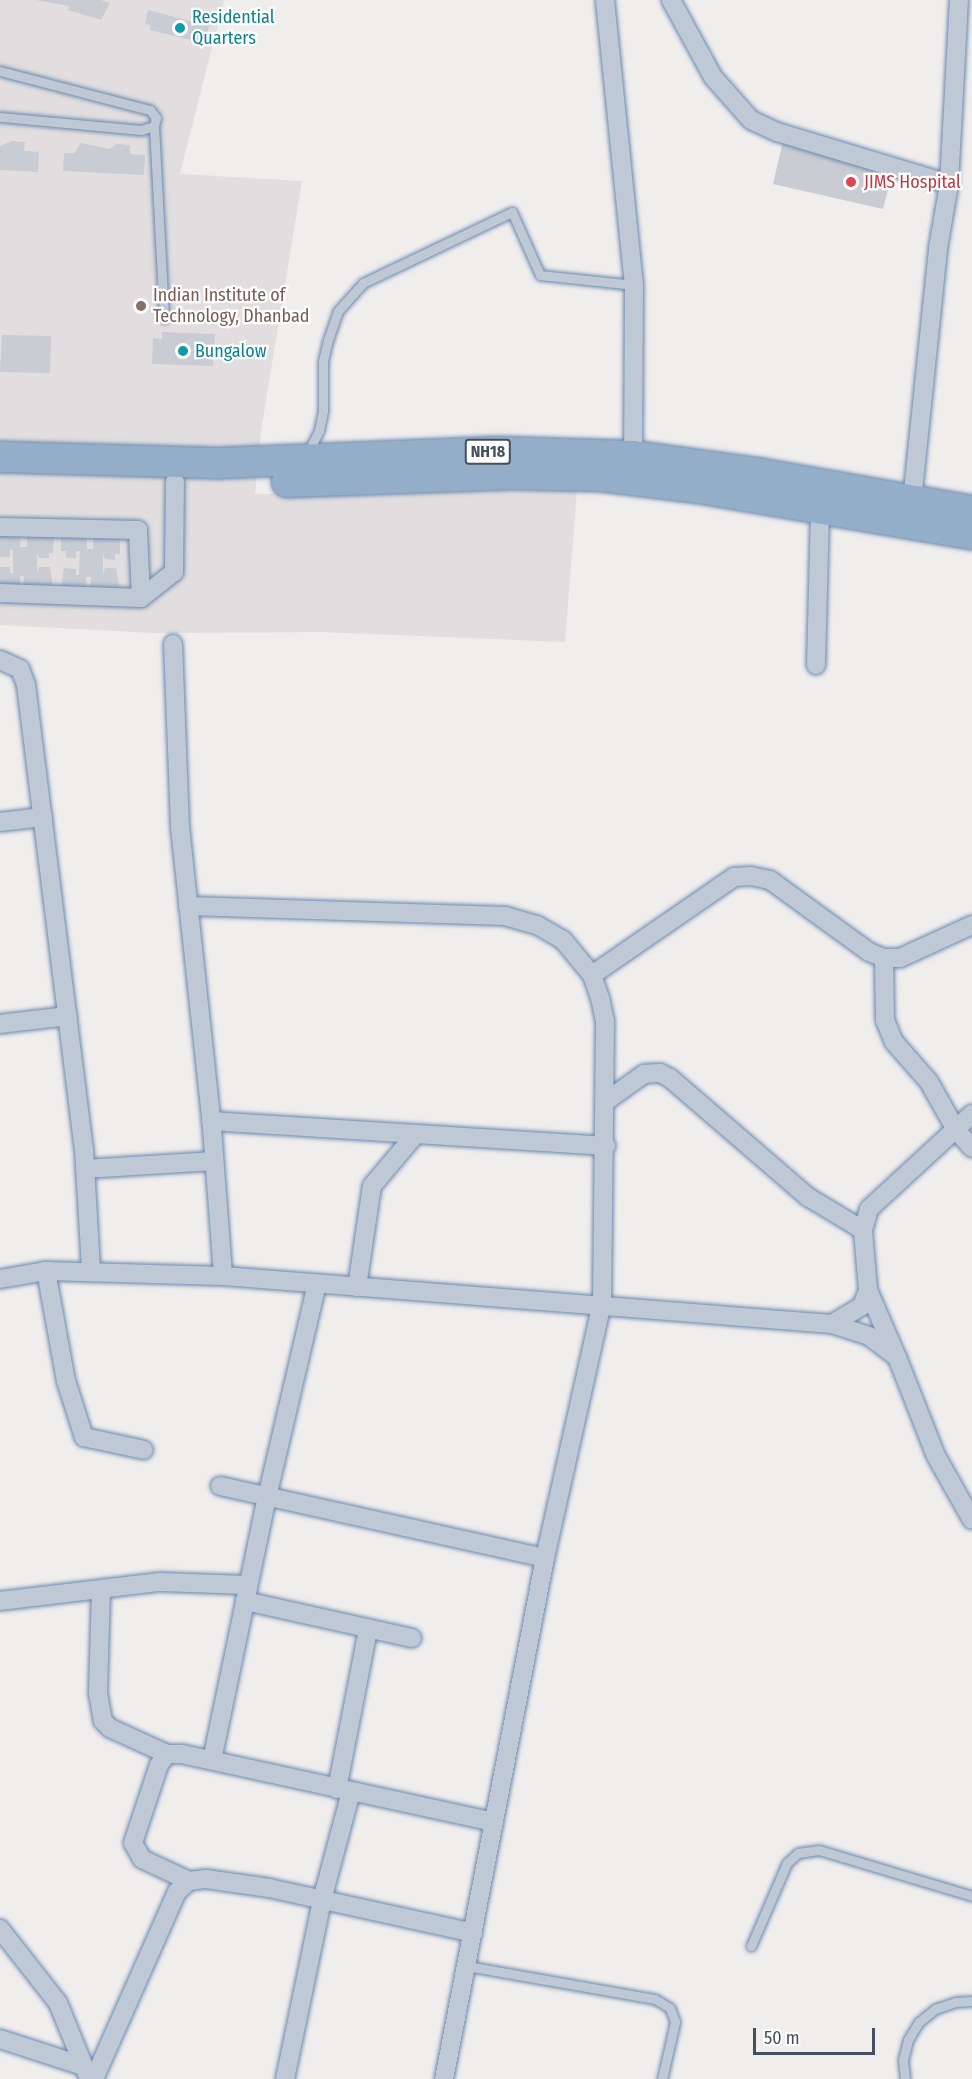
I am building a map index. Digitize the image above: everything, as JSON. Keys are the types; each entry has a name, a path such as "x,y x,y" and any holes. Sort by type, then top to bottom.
{"highway":[{"name":"NH18","path":"0,457 303,461 498,452 633,456 774,475 972,511"},
{"name":"NH18","path":"0,478 175,482 583,475 655,482 972,534"}],"street":[{"path":"605,0 634,285 633,456"},
{"path":"671,0 712,77 751,120 777,132 949,184"},
{"path":"912,501 938,248 963,102 959,0"},
{"path":"0,593 141,597 174,572 175,482"},
{"path":"816,665 820,508"},
{"path":"0,527 138,530 141,597"},
{"path":"173,644 180,827 211,1121 223,1276"},
{"path":"0,660 20,669 26,685 68,1016 85,1169 92,1271"},
{"path":"0,822 43,817"},
{"path":"592,975 734,877 751,876 770,880 869,952 884,958 900,958 972,925"},
{"path":"188,906 505,916 537,925 562,940 592,975 605,1022 606,1146 602,1303 545,1558 444,2079"},
{"path":"884,958 884,1010 894,1042 930,1082 956,1130 972,1148"},
{"path":"0,1024 68,1016"},
{"path":"605,1102 644,1074 660,1073 808,1197 863,1230"},
{"path":"972,1114 874,1202 863,1230 868,1290 939,1463 972,1520"},
{"path":"211,1121 606,1146"},
{"path":"357,1287 372,1186 415,1135"},
{"path":"85,1169 214,1161"},
{"path":"46,1271 66,1381 84,1437 144,1450"},
{"path":"0,1280 46,1271 223,1276 602,1303 832,1324 869,1336 897,1357"},
{"path":"212,1760 267,1497 317,1284"},
{"path":"832,1324 862,1306 868,1290"},
{"path":"220,1486 545,1558"},
{"path":"0,1601 101,1591 160,1582 247,1593 368,1629 412,1638"},
{"path":"101,1591 98,1693 104,1721 110,1728 167,1754 212,1760 494,1822"},
{"path":"285,2079 344,1790 368,1629"},
{"path":"167,1754 159,1765 133,1843 142,1860 189,1881 206,1879 322,1900 473,1933"},
{"path":"89,2075 177,1892 189,1881"},
{"path":"0,1929 58,2003 89,2075"},
{"path":"0,2038 89,2075"}],"lane":[{"path":"0,71 150,110 156,118 154,126 164,318"},
{"path":"0,117 141,130 154,126"},
{"path":"303,461 319,430 323,411 323,361 328,340 338,311 363,283 512,213 540,274 634,285"},
{"path":"751,1946 787,1863 798,1853 819,1850 972,1896"},
{"path":"467,1966 656,1999 670,2008 675,2022 662,2079"},
{"path":"905,2079 903,2060 908,2040 919,2022 935,2009 955,2002 972,2001"}],"shaded area":[{"name":"Indian Institute of Technology, Dhanbad","path":"0,0 224,0 180,174 302,181 261,431 255,494 577,490 565,642 321,632 153,633 0,625"}],"building":[{"path":"36,0 101,0 110,3 101,20 68,10 69,6"},
{"name":"Residential Quarters","path":"148,10 209,26 206,39 200,38 199,42 150,30 151,25 145,24"},
{"path":"12,141 25,142 24,151 39,152 38,172 0,170 0,146"},
{"path":"783,141 876,162 873,173 891,177 883,209 773,184"},
{"path":"81,143 109,149 117,144 130,145 130,154 145,155 144,175 63,171 64,153 74,153"},
{"name":"Bungalow","path":"162,332 215,334 213,366 152,364 153,338 162,339"},
{"path":"2,335 51,336 50,373 0,372"},
{"path":"0,536 21,536 20,547 27,547 27,536 54,537 53,553 49,553 49,558 39,558 37,553 37,574 39,567 50,567 53,588 24,588 24,576 20,576 20,587 0,587 0,567 10,567 10,573 13,573 13,550 10,550 10,557 0,557"},
{"path":"61,537 87,537 87,549 93,549 93,537 120,538 120,554 115,554 115,560 105,559 103,554 103,575 105,568 116,568 120,590 90,589 91,577 86,577 86,589 61,588 64,568 76,569 76,575 79,575 80,551 76,551 76,558 66,558 66,551 61,551"}],"place":[{"name":"Residential Quarters","path":"180,28"},
{"name":"JIMS Hospital","path":"851,182"},
{"name":"Indian Institute of Technology, Dhanbad","path":"141,306"},
{"name":"Bungalow","path":"183,351"}]}
